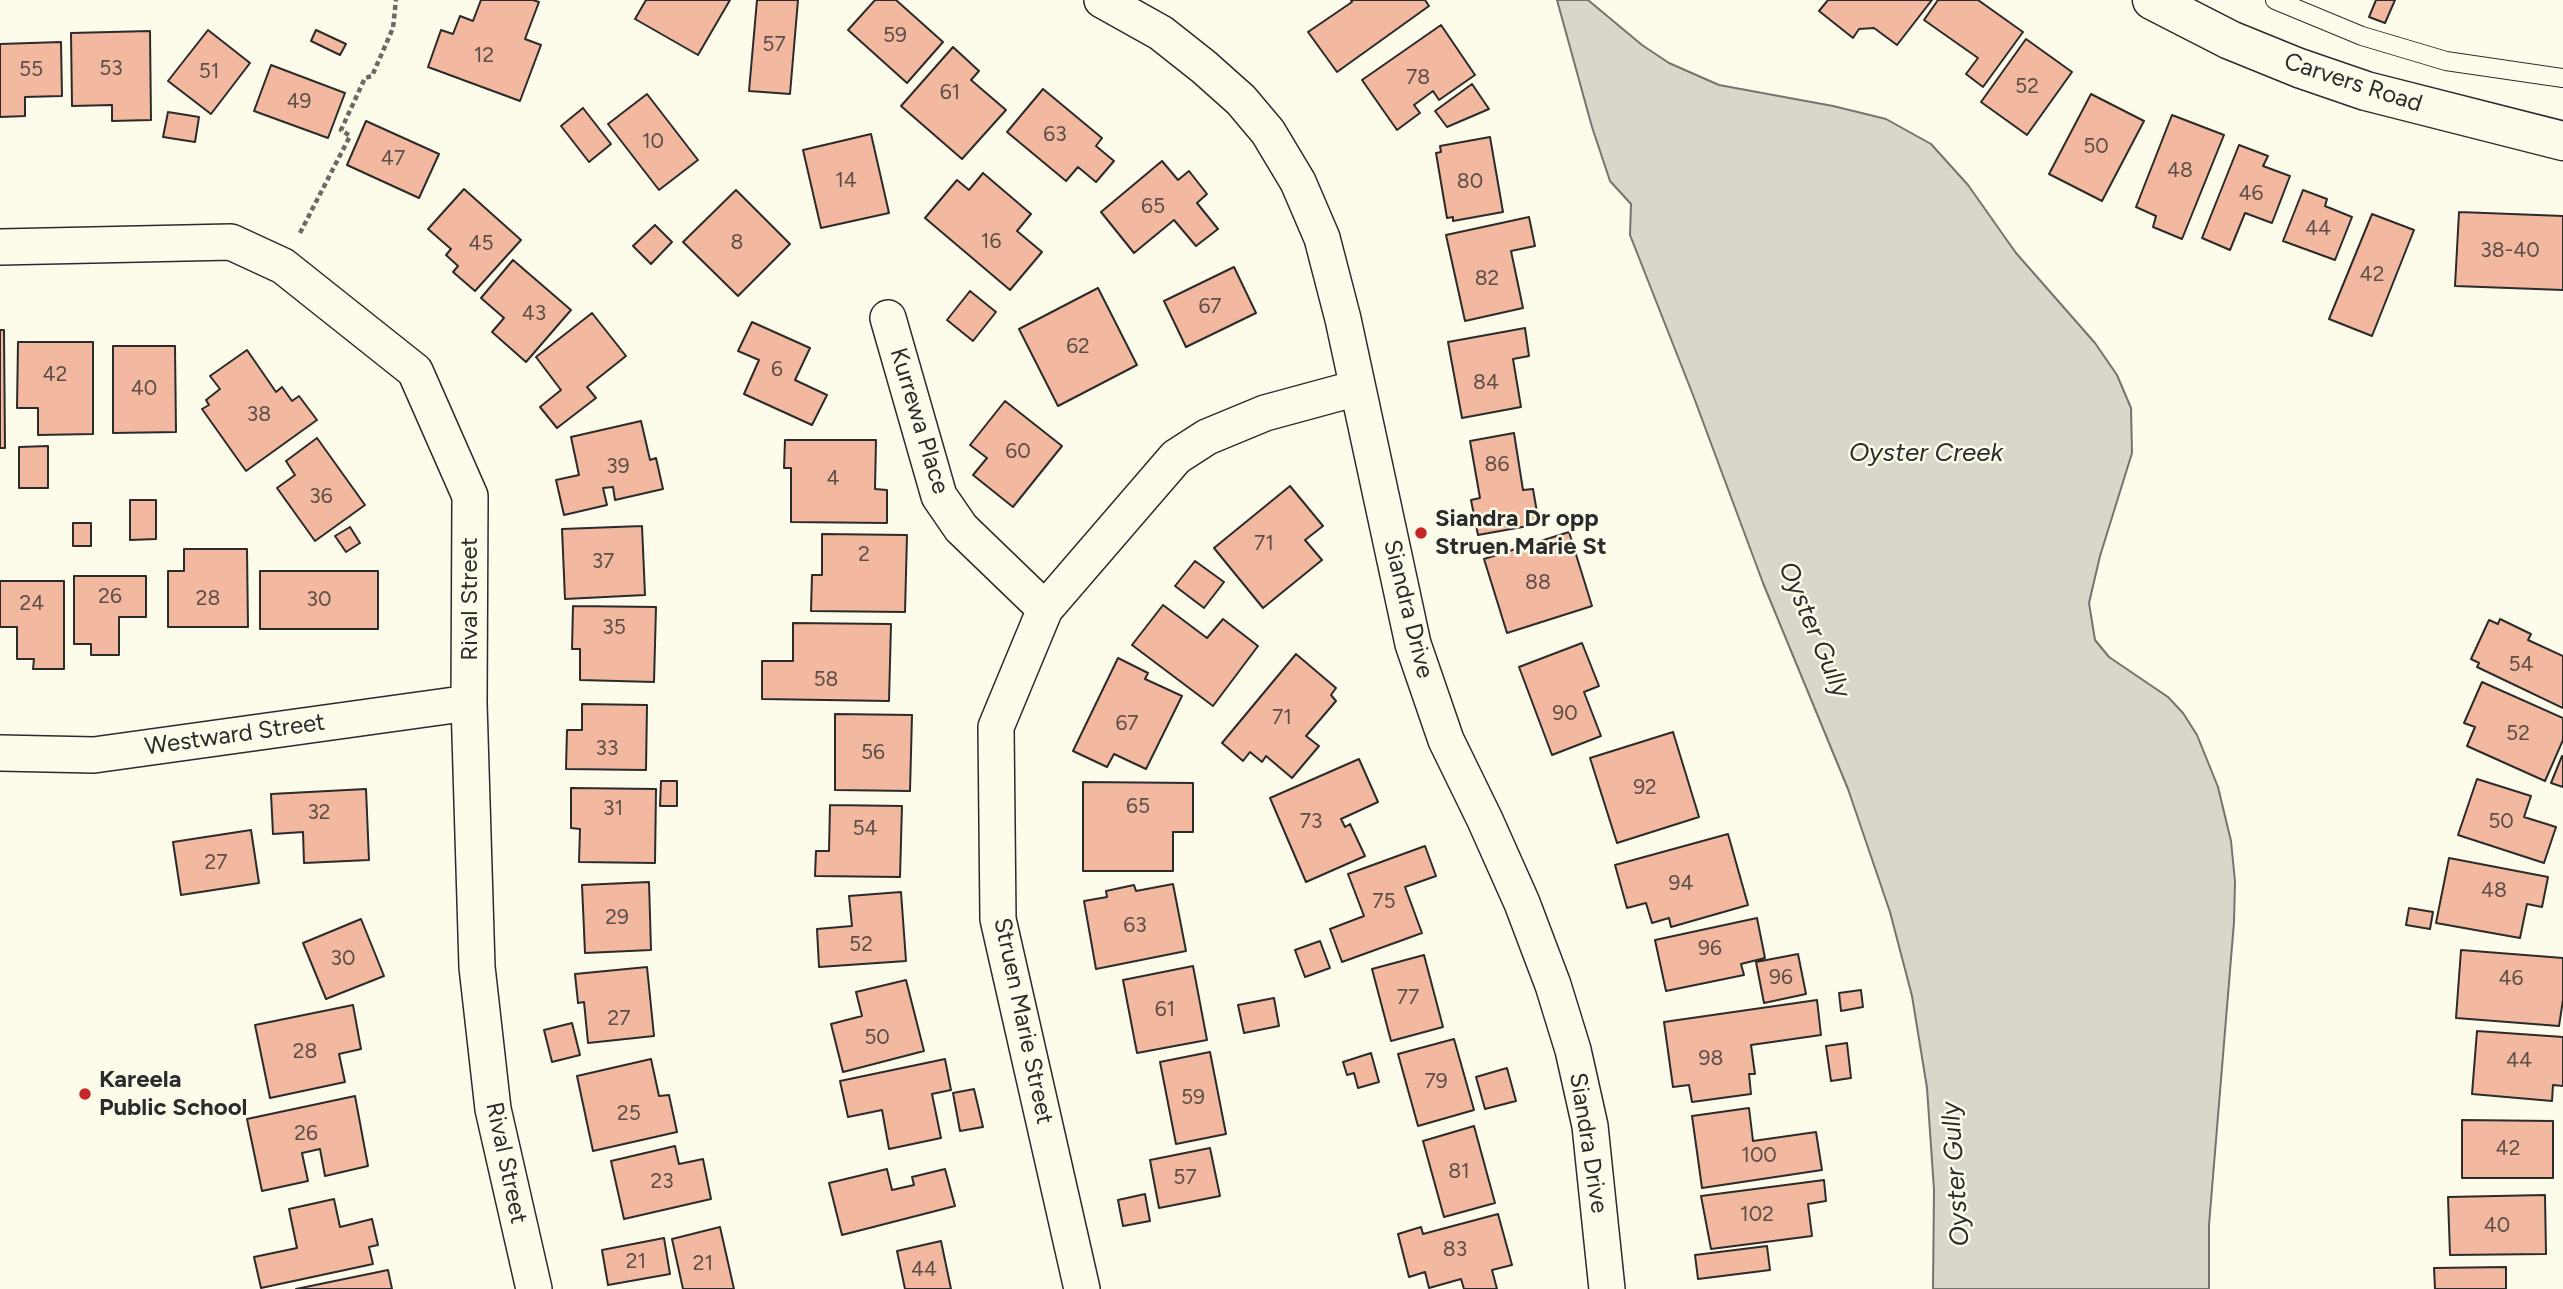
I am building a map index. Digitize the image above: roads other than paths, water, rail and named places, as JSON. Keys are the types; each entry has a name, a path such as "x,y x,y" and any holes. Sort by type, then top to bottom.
{"street":[{"name":"Siandra Drive","path":"1102,0 1161,33 1241,100 1268,132 1298,183 1322,238 1343,319 1413,644 1446,740 1522,903 1553,985 1573,1050 1590,1126 1607,1289"},
{"name":"Carvers Road","path":"2152,0 2230,40 2299,68 2366,90 2563,141"},
{"name":"Rival Street","path":"0,247 231,242 282,266 415,371 470,496 469,703 477,967 493,1109 534,1289"},
{"name":"Kurrewa Place","path":"888,318 939,496 961,528 1045,609"},
{"name":"Struen Marie Street","path":"1082,1289 998,919 996,727 1045,609 1176,457 1207,437 1265,412 1357,388"},
{"name":"Westward Street","path":"0,753 94,755 469,703"}],"lane":[{"path":"2275,0 2362,36 2446,61 2563,78"}],"water":[{"name":"Oyster Creek","path":"1557,0 1588,0 1642,45 1669,63 1719,85 1833,106 1886,119 1931,144 1968,185 2016,253 2095,343 2117,375 2131,408 2132,453 2100,556 2089,603 2095,640 2109,657 2168,697 2183,713 2197,735 2218,787 2231,841 2235,881 2234,922 2209,1225 2209,1289 1933,1289 1934,1190 1927,1088 1912,996 1890,912 1848,789 1763,583 1630,235 1631,204 1610,181"}],"place":[{"name":"Siandra Dr opp Struen Marie St","path":"1421,533"},
{"name":"Kareela Public School","path":"85,1094"}],"water label":[{"name":"Oyster Gully","path":"1814,630"},
{"name":"Oyster Gully","path":"1956,1174"}]}
